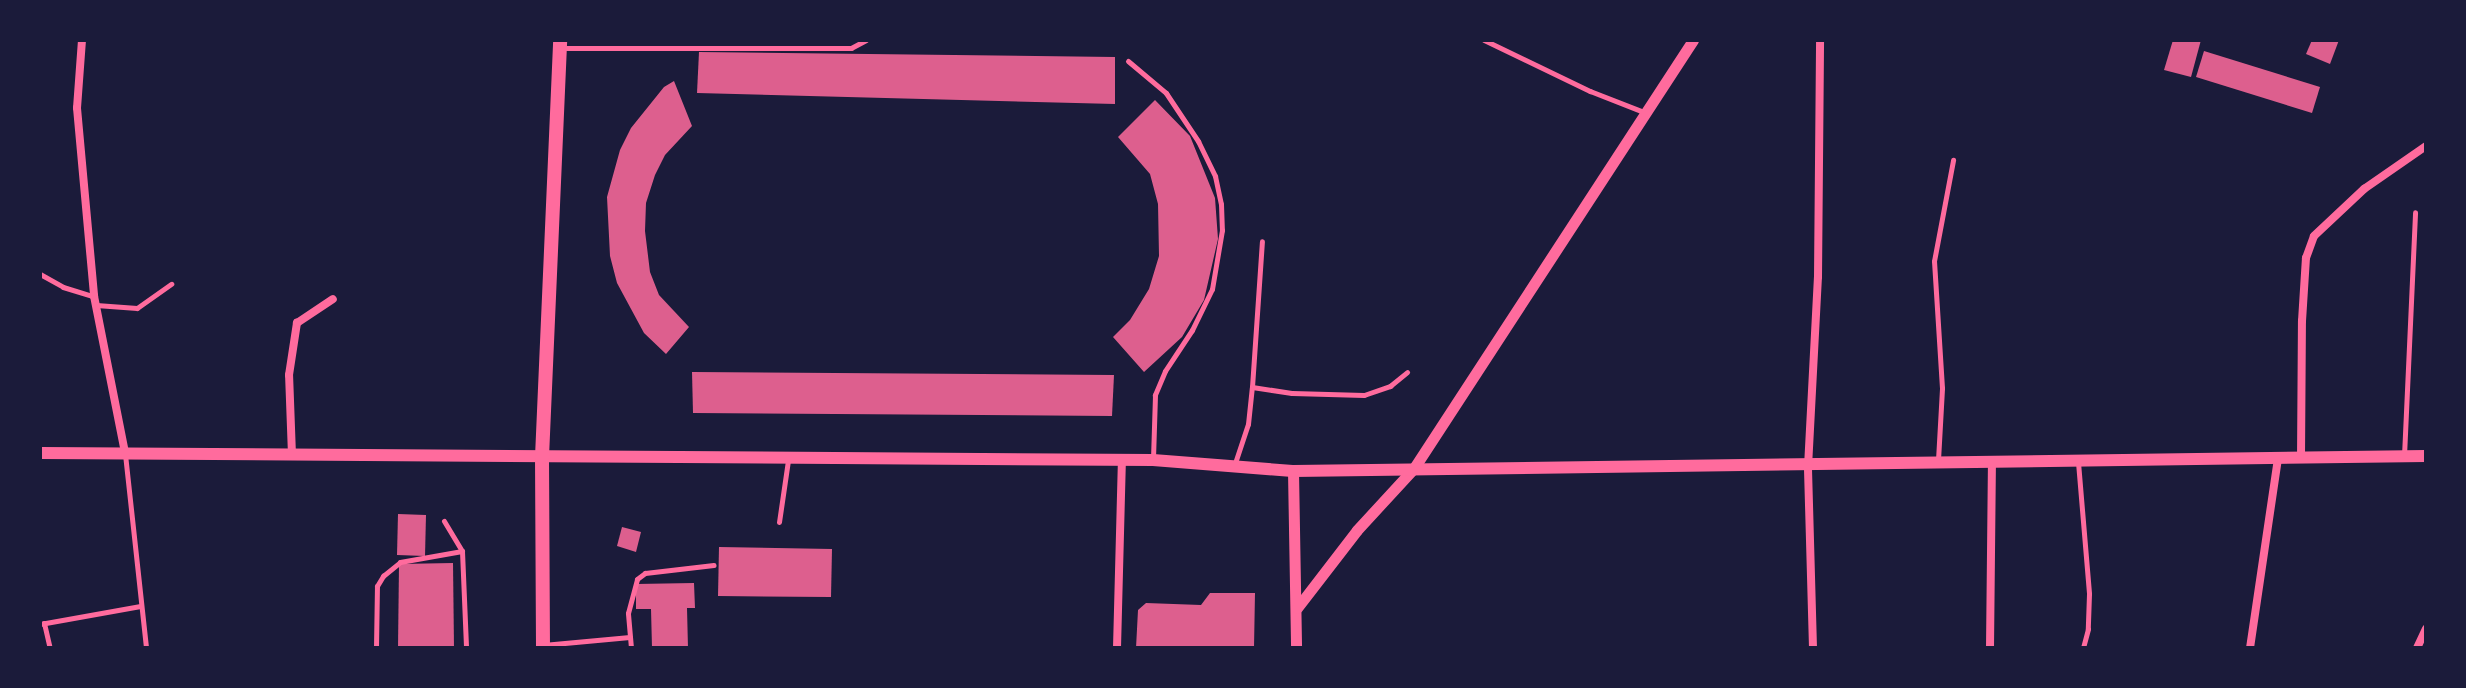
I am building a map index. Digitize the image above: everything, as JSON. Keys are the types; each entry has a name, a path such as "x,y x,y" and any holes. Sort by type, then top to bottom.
{"main road":[{"path":"543,646 542,457 560,44"},
{"path":"40,453 1153,460 1293,471 1808,467 2426,456"}],"street":[{"path":"82,40 77,108 95,301 125,453"},
{"path":"1297,608 1357,530 1414,468 1693,40"},
{"path":"1813,648 1808,467 1818,277 1820,40"},
{"path":"2301,458 2302,321 2306,258 2314,236 2364,189 2426,146"},
{"path":"292,455 289,375 297,323 333,299"},
{"path":"2250,648 2278,459"},
{"path":"1117,648 1122,462"},
{"path":"1990,648 1992,464"},
{"path":"1293,471 1296,648"},
{"path":"2417,648 2426,629"}],"lane":[{"path":"560,44 851,48 866,40"},
{"path":"1484,40 1590,91 1645,113"},
{"path":"1128,61 1166,93 1198,141 1215,176 1221,204 1220,252 1212,289 1192,330 1165,371 1155,395 1153,460"},
{"path":"1937,465 1942,388 1934,261 1953,160"},
{"path":"2404,457 2415,212"},
{"path":"1234,467 1248,424 1262,241"},
{"path":"40,274 95,301 137,308 171,284"},
{"path":"1252,387 1306,394 1364,395 1390,386 1407,372"},
{"path":"125,453 146,648"},
{"path":"779,522 788,460"},
{"path":"2078,462 2089,594 2088,629 2083,648"},
{"path":"444,521 462,551 466,648"},
{"path":"376,648 377,586 383,576 400,562 462,551"},
{"path":"631,648 630,596 637,579 645,573 714,565"},
{"path":"50,648 42,624 140,606"},
{"path":"543,646 630,637"}],"building":[{"path":"2173,40 2201,40 2191,77 2164,70"},
{"path":"2312,40 2339,40 2330,64 2306,54"},
{"path":"2204,51 2320,87 2312,113 2196,77"},
{"path":"699,52 1115,57 1115,104 697,93"},
{"path":"674,81 692,126 665,155 655,175 646,203 645,231 650,272 659,295 689,327 666,354 644,333 617,283 610,256 607,197 620,150 631,128 664,87"},
{"path":"1155,100 1190,136 1215,198 1218,239 1204,300 1182,337 1144,372 1113,337 1130,320 1149,289 1159,256 1158,204 1150,174 1118,137"},
{"path":"692,372 1114,375 1112,416 693,413"},
{"path":"398,514 426,515 425,556 397,555"},
{"path":"622,527 641,532 636,552 617,546"},
{"path":"719,547 832,549 831,597 718,596"},
{"path":"453,563 454,648 398,648 399,564"},
{"path":"694,583 695,608 687,608 688,648 652,648 651,609 636,609 636,584"},
{"path":"1210,593 1255,593 1254,648 1136,648 1138,610 1146,603 1201,605"}]}
